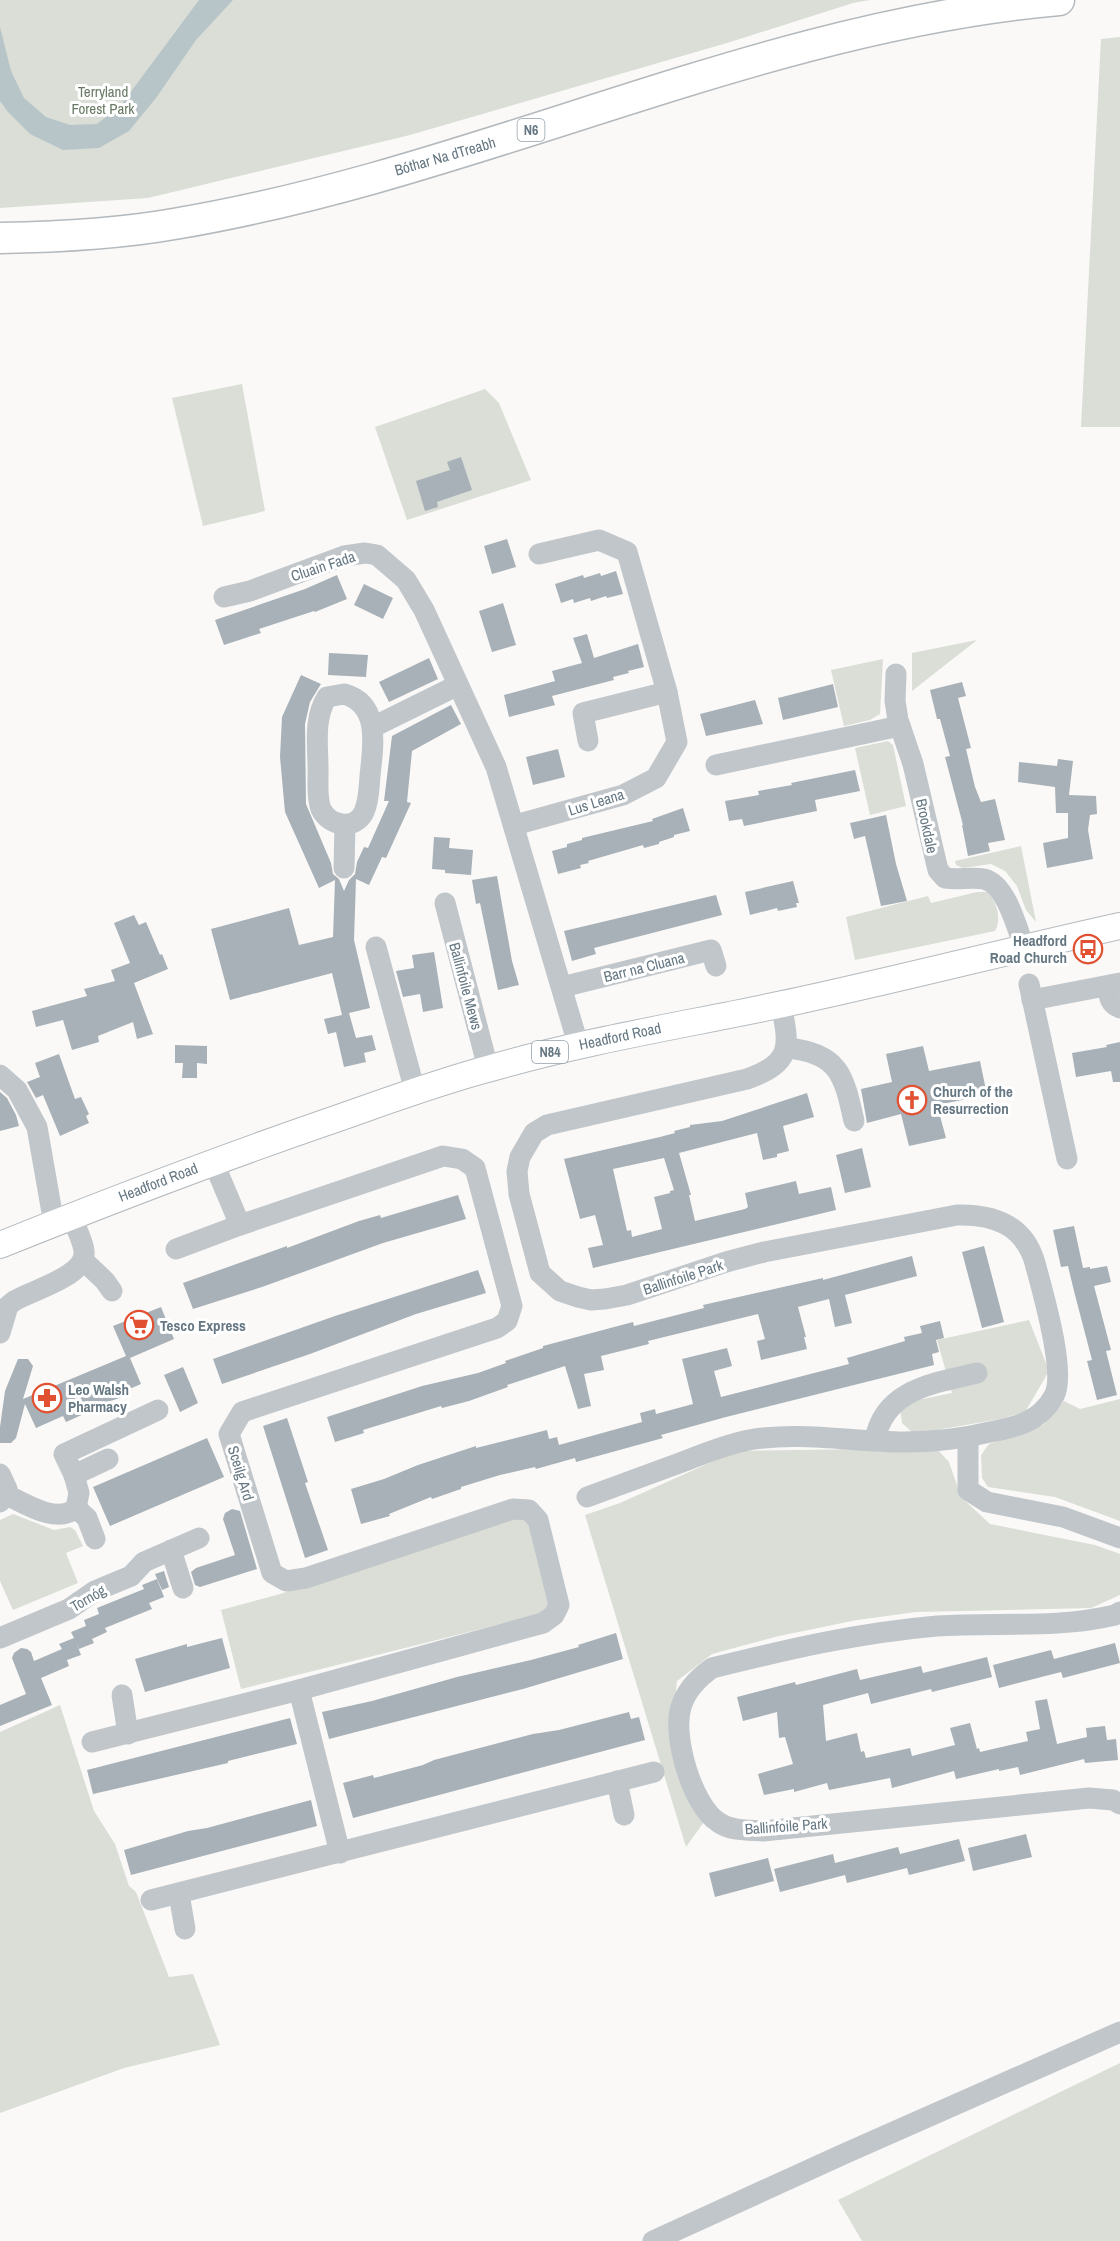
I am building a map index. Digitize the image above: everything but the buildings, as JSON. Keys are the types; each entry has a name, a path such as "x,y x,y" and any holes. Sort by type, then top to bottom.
{"highway":[{"name":"Bóthar Na dTreabh","path":"0,238 102,233 172,224 236,212 316,193 412,166 830,40 945,16 1059,0"}],"main road":[{"name":"Headford Road","path":"0,1245 213,1161 488,1068 578,1044 781,1005 1120,926"}],"street":[{"name":"Lus Leana","path":"515,825 623,795 656,778 677,742 667,692 627,552 599,540 575,537 539,554"},
{"name":"Cluain Fada","path":"224,597 250,591 344,556 365,553 377,555 406,580 423,610 496,767 515,825"},
{"name":"Brookdale","path":"896,674 895,701 900,726 913,764 938,870 945,879 984,879 996,886 1002,893 1024,947"},
{"path":"373,727 458,685"},
{"path":"588,741 583,713 667,692"},
{"path":"344,694 356,697 369,716 373,727 374,748 368,799 364,813 357,820 340,825 328,818 322,810 318,797 317,723 321,707 327,697 344,694"},
{"path":"716,765 900,726"},
{"path":"344,868 345,825"},
{"path":"515,825 578,1044"},
{"name":"Ballinfoile Mews","path":"445,903 488,1068"},
{"path":"376,947 416,1091"},
{"name":"Barr na Cluana","path":"562,987 711,950 716,966"},
{"path":"1067,1160 1030,992 1114,985 1110,999 1120,1008"},
{"path":"781,1005 786,1048 821,1055 831,1064 846,1085 854,1121"},
{"name":"Ballinfoile Park","path":"586,1497 748,1440 785,1437 902,1442 968,1437 1018,1426 1033,1420 1045,1410 1056,1395 1059,1382 1058,1368 1033,1257 1023,1237 995,1219 957,1215 764,1252 726,1262 627,1295 605,1299 585,1298 560,1291 540,1273 517,1183 520,1157 534,1133 547,1125 747,1079 770,1070 782,1058 786,1048"},
{"path":"0,1075 17,1090 37,1127 62,1220 84,1250 84,1261 76,1270 14,1300 8,1306 0,1333"},
{"name":"Sceilg Ard","path":"92,1742 299,1690 543,1623 554,1615 559,1605 538,1520 529,1510 513,1509 306,1578 286,1581 272,1573 229,1434 242,1412 497,1328 507,1321 512,1306 475,1168 462,1159 443,1156 176,1249"},
{"path":"213,1161 240,1225"},
{"path":"84,1261 112,1291"},
{"path":"874,1440 876,1429 886,1412 906,1393 925,1385 977,1373"},
{"path":"2,1490 38,1510 51,1514 66,1514 76,1508 79,1493 64,1454 158,1410"},
{"path":"968,1437 968,1490 987,1502 1064,1517 1120,1538"},
{"path":"74,1475 108,1459"},
{"path":"76,1508 87,1518 95,1539"},
{"name":"Tornóg","path":"0,1638 69,1609 95,1591 131,1576 144,1562 200,1538"},
{"path":"171,1550 183,1588"},
{"name":"Ballinfoile Park","path":"1120,1612 1115,1615 1080,1621 939,1626 884,1631 813,1643 712,1668 689,1690 681,1707 678,1725 684,1755 699,1801 718,1823 739,1830 763,1831 1089,1798 1113,1800 1120,1804"},
{"path":"299,1690 340,1853"},
{"path":"122,1695 128,1734"},
{"path":"151,1900 654,1772"},
{"path":"617,1781 624,1815"},
{"path":"179,1894 185,1929"},
{"path":"653,2241 1120,2032"}],"green space":[{"name":"Terryland Forest Park","path":"0,0 870,0 853,3 727,43 410,135 148,198 0,208"},
{"path":"1120,37 1120,427 1081,427 1101,39"},
{"path":"242,384 265,511 203,526 172,398"},
{"path":"485,389 499,403 531,480 407,520 375,427"},
{"path":"977,640 912,691 912,653"},
{"path":"883,659 880,714 870,720 844,726 831,670"},
{"path":"888,741 893,745 906,806 870,815 855,748"},
{"path":"1021,846 1036,922 1026,910 1017,886 1005,871 991,864 963,868 956,865 955,861"},
{"path":"986,892 996,905 998,921 995,931 855,960 846,917 928,896 931,903"},
{"path":"1029,1320 1049,1371 1025,1412 1000,1419 914,1434 902,1423 900,1408 913,1401 952,1393 937,1340"},
{"path":"1120,1399 1120,1521 1055,1497 988,1487 982,1478 981,1455 989,1444 1043,1425 1064,1401 1080,1409"},
{"path":"936,1448 949,1462 961,1497 990,1524 1095,1545 1120,1554 1120,1595 1091,1608 916,1612 857,1620 779,1636 712,1654 677,1681 671,1736 704,1822 686,1847 585,1515 620,1503 736,1451"},
{"path":"13,1514 54,1530 70,1527 75,1530 83,1546 66,1553 78,1583 13,1610 0,1581 0,1520"},
{"path":"513,1516 524,1518 531,1527 549,1594 548,1605 541,1614 241,1689 221,1610 280,1594"},
{"path":"60,1705 94,1811 115,1844 129,1886 136,1892 169,1977 193,1974 220,2045 124,2068 0,2113 0,1732"},
{"path":"1120,2063 1120,2241 862,2241 838,2200"}],"shaded area":[{"path":"199,0 233,0 196,40 156,98 129,131 99,148 63,150 30,134 0,101 0,27 11,71 24,98 46,117 70,125 97,124 121,105"}],"place":[{"name":"Headford Road Church","path":"1088,949"},
{"name":"Church of the Resurrection","path":"912,1100"},
{"name":"Tesco Express","path":"139,1325"},
{"name":"Leo Walsh Pharmacy","path":"47,1398"}]}
